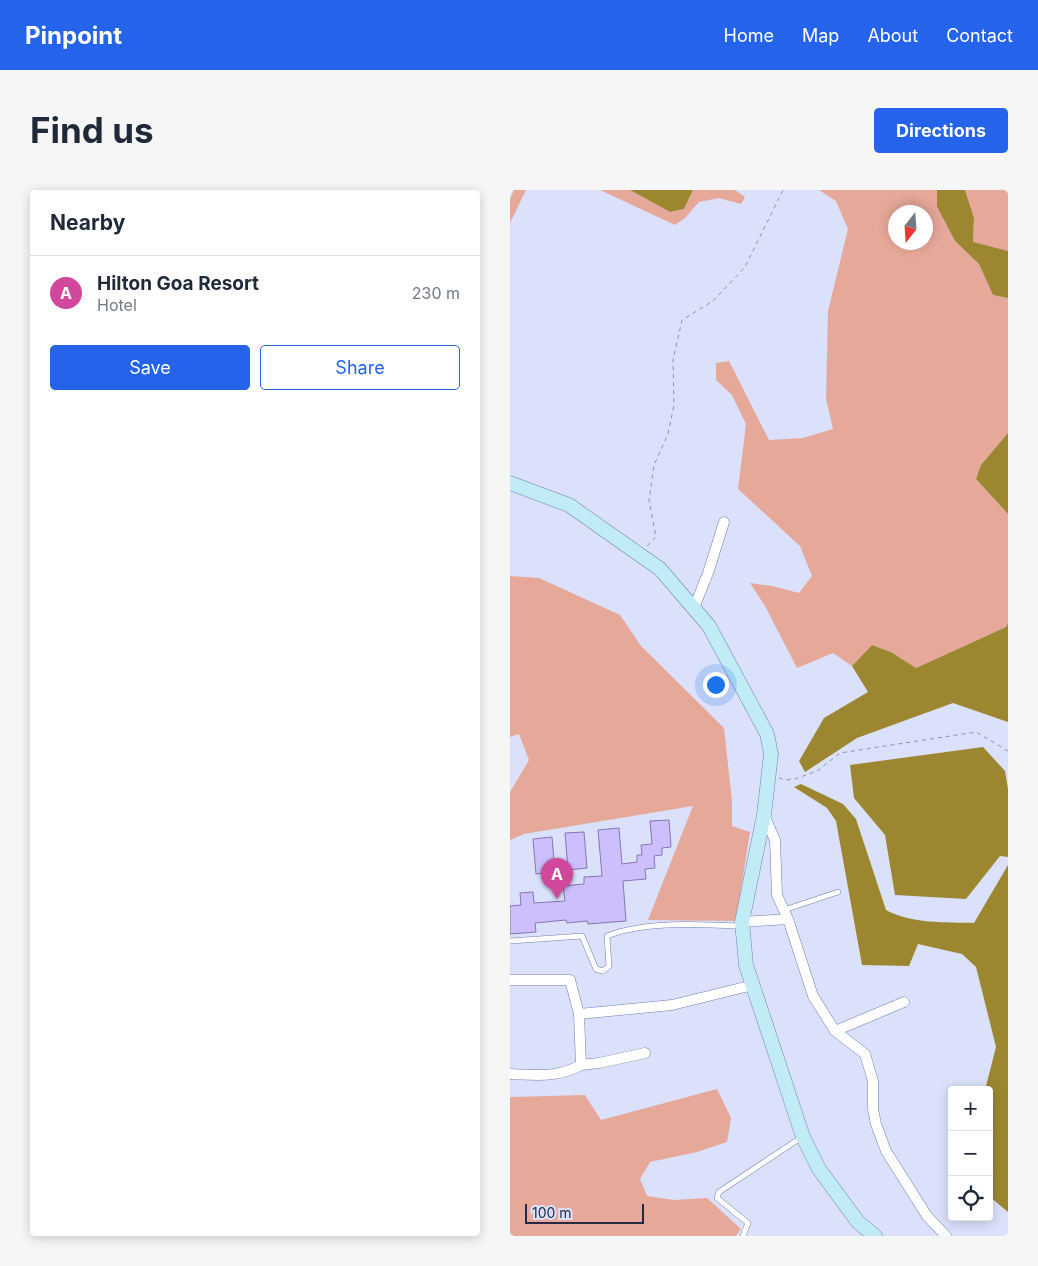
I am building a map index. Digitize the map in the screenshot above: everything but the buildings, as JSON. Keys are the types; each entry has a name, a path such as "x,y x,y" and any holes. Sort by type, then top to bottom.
{"main road":[{"path":"510,483 570,505 660,569 709,626 767,734 771,754 764,816 743,924 746,965 803,1137 820,1169 868,1233"}],"street":[{"path":"694,608 708,573 724,522"},
{"path":"764,816 775,840 777,895 786,914 813,996 835,1031 865,1054 873,1081 873,1109 876,1124 886,1151 927,1216 946,1236"},
{"path":"743,924 786,914"},
{"path":"510,980 570,980 579,1014 581,1064"},
{"path":"579,1014 672,1005 753,985"},
{"path":"835,1031 904,1002"},
{"path":"510,1074 551,1076 568,1072 581,1064 599,1063 645,1054"}],"lane":[{"path":"786,914 838,892"},
{"path":"510,941 582,936 596,969 603,972 609,966 607,936 622,930 699,924 743,924"},
{"path":"743,1236 748,1223 717,1198 719,1192 803,1137"}],"path":[{"path":"639,554 656,537 649,501 654,465 668,434 674,405 673,360 682,320 714,301 745,267 783,190"},
{"path":"785,780 817,771 840,753 976,732 1008,751"}],"shaded area":[{"path":"514,190 526,190 510,223 510,199"},
{"path":"600,190 630,190 670,212 684,209 693,190 735,190 745,197 741,204 719,198 699,202 685,218 675,225"},
{"path":"630,190 693,190 684,209 670,212"},
{"path":"819,190 937,190 937,207 955,241 979,264 993,295 1008,298 1008,433 981,465 976,479 1008,514 1008,623 1006,627 916,668 891,652 872,645 852,666 833,653 797,668 765,606 750,583 799,593 812,576 800,546 738,489 746,424 732,395 716,380 716,363 729,361 769,440 803,438 833,429 826,399 828,311 848,229 836,201"},
{"path":"937,190 965,190 974,218 973,242 1008,251 1008,298 993,295 979,264 955,241 937,207"},
{"path":"965,190 1008,190 1008,251 973,243 974,218"},
{"path":"1008,433 1008,514 976,479 981,465"},
{"path":"510,576 539,578 620,615 641,646 724,728 732,801 732,826 750,832 736,921 648,920 693,806 524,834 510,840 510,792 529,760 519,734 510,737"},
{"path":"1008,623 1008,722 953,703 857,738 805,772 799,761 824,718 868,692 852,666 872,645 891,652 916,668 1006,627"},
{"path":"983,747 1005,771 1008,789 1008,857 1000,856 966,899 895,895 885,835 854,798 850,765"},
{"path":"801,784 843,804 856,819 886,910 896,915 917,920 974,923 1008,865 1008,1212 993,1199 993,1086 986,1086 996,1047 976,967 962,954 918,944 909,966 862,965 836,821 827,808 794,787"},
{"path":"717,1089 731,1118 727,1142 697,1152 650,1162 640,1179 647,1196 674,1200 707,1198 741,1229 736,1236 510,1236 510,1097 585,1095 601,1120"}],"place":[{"name":"Hilton Goa Resort","path":"557,899"}]}
